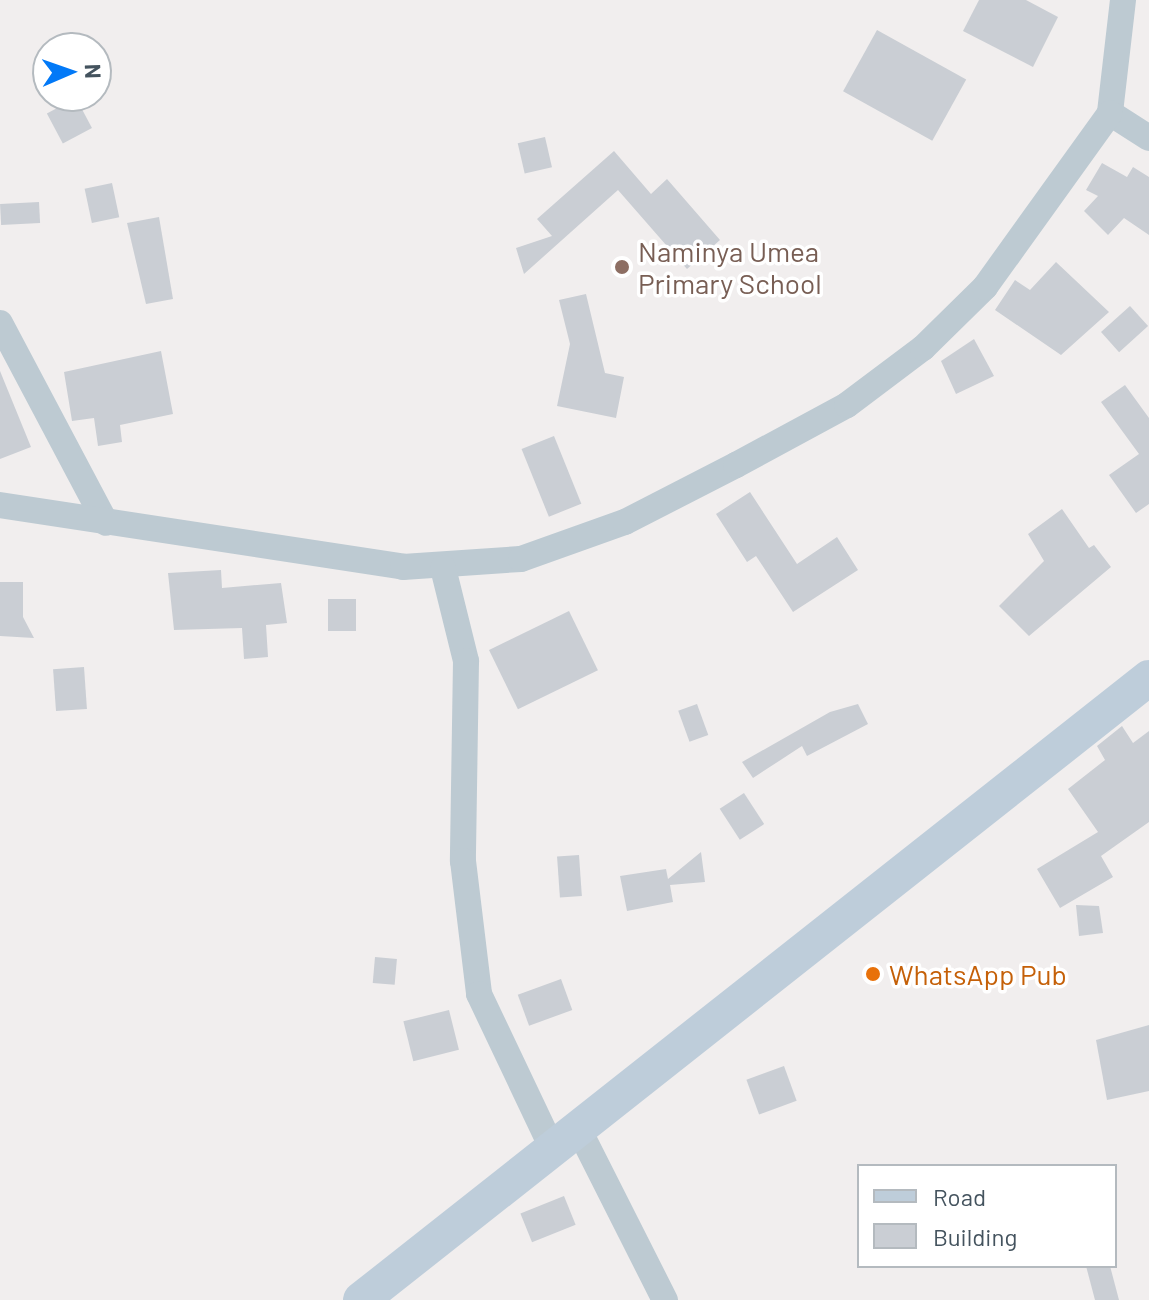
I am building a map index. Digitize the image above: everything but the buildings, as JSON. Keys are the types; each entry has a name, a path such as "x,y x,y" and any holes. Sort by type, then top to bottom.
{"main road":[{"path":"361,1300 1149,678"}],"street":[{"path":"0,505 403,567 443,568 521,559 625,522 847,405 923,348 985,287 1110,113 1123,0"},
{"path":"1110,113 1149,138"},
{"path":"0,323 106,523"},
{"path":"443,568 466,661 463,861 479,994 665,1300"}],"place":[{"name":"Naminya Umea Primary School","path":"622,267"},
{"name":"WhatsApp Pub","path":"873,974"}]}
